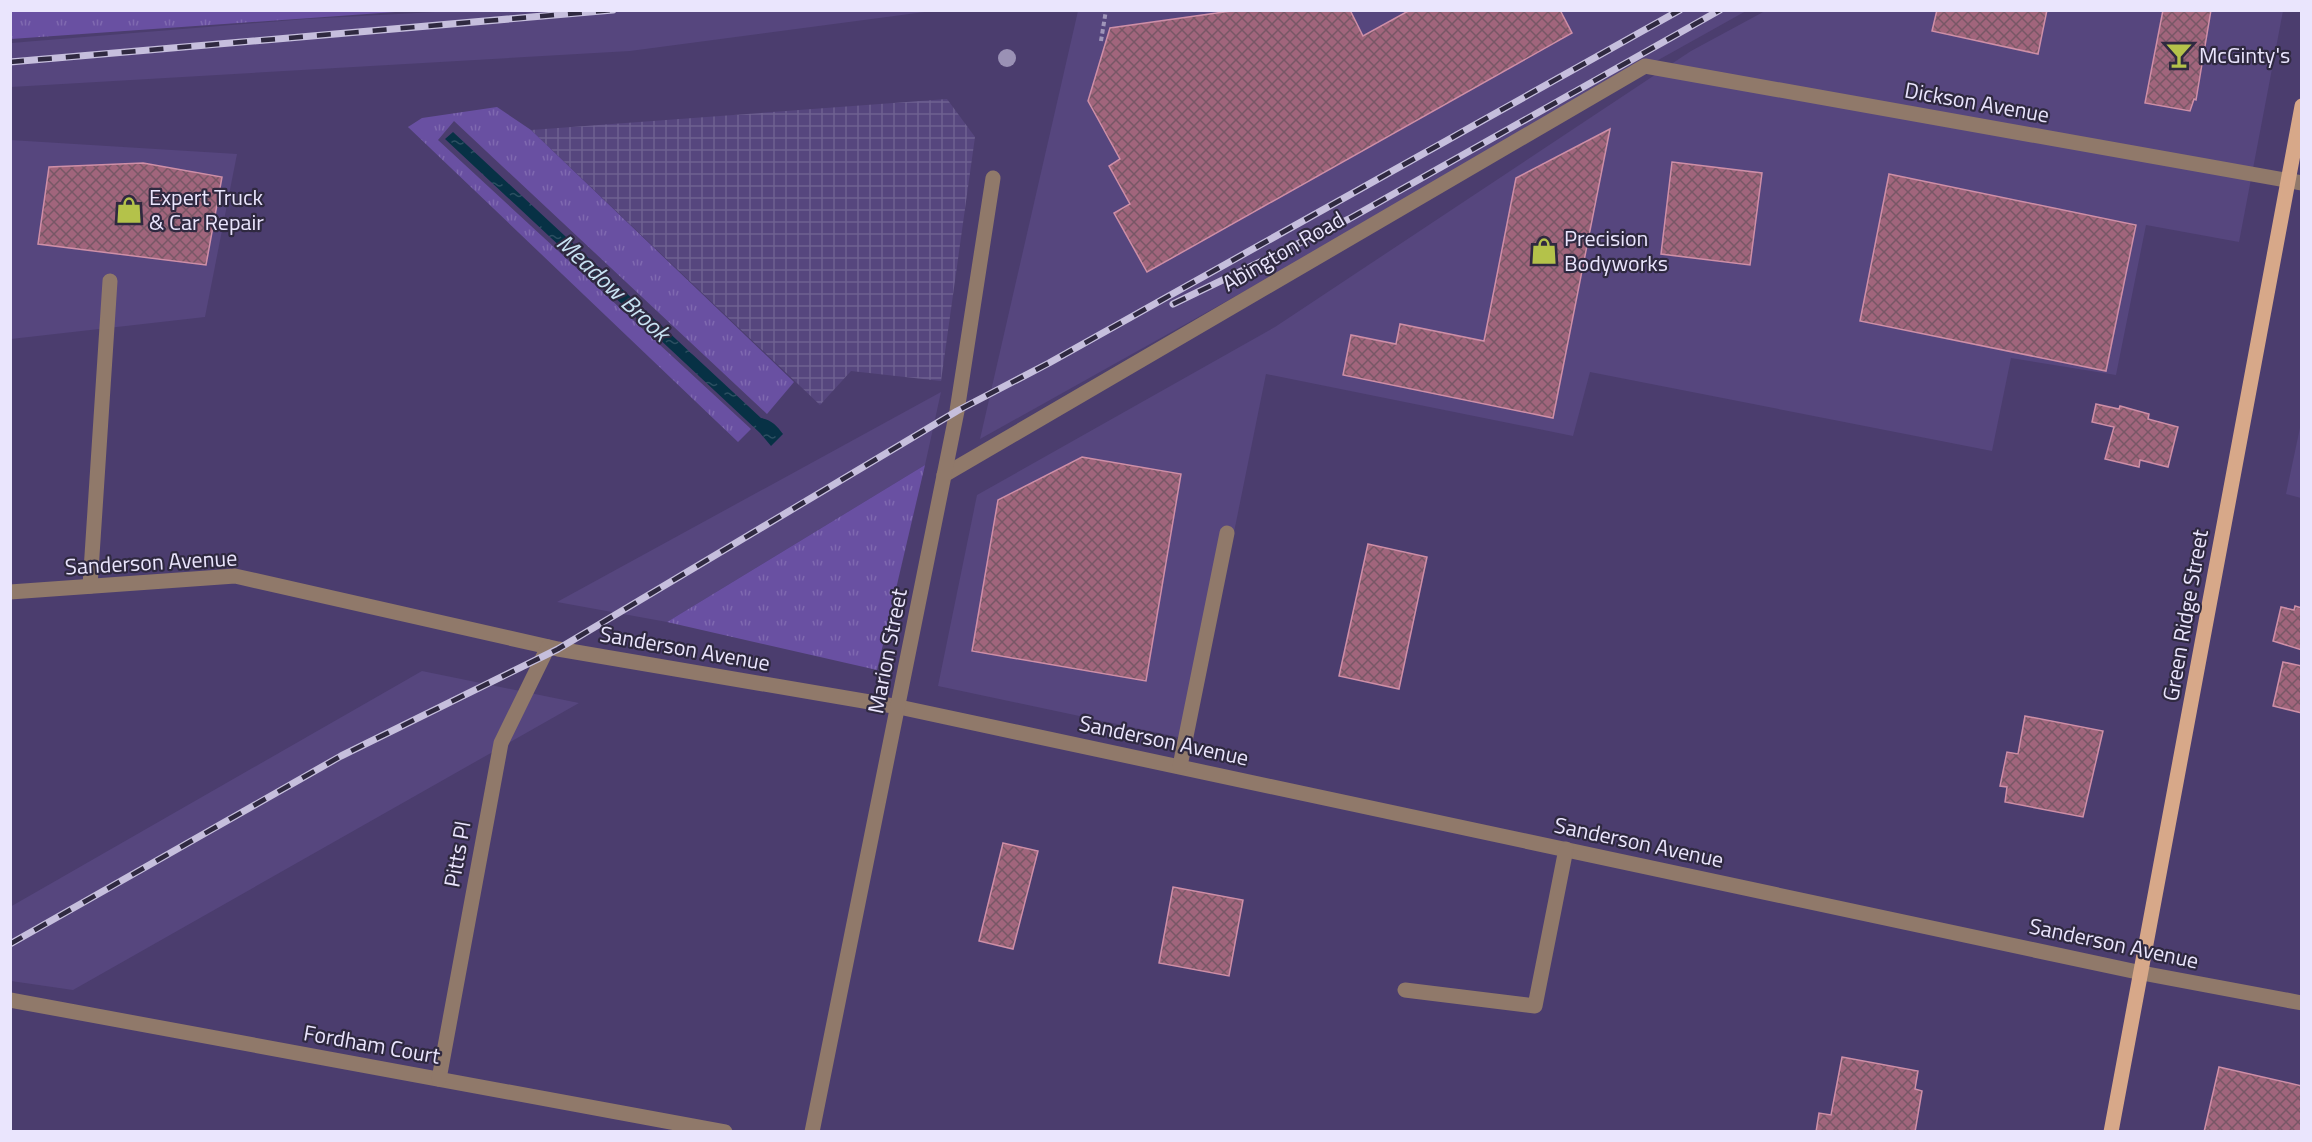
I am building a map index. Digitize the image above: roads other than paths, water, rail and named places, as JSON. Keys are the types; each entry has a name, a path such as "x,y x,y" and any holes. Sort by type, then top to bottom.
{"main road":[{"name":"Green Ridge Street","path":"2111,1131 2294,182 2301,106"}],"street":[{"name":"Dickson Avenue","path":"1644,66 2294,182"},
{"name":"Abington Road","path":"944,475 1644,66"},
{"name":"Marion Street","path":"812,1131 957,411 993,178"},
{"path":"90,586 110,281"},
{"path":"1180,766 1227,533"},
{"name":"Sanderson Avenue","path":"10,592 235,576 548,647 899,707 2142,973 2301,1003"},
{"name":"Pitts Pl","path":"439,1079 501,742 548,647"},
{"path":"1405,990 1535,1006 1566,849"},
{"name":"Fordham Court","path":"10,1000 725,1131"}],"water":[{"name":"Meadow Brook","path":"453,132 761,418 774,424 783,434 771,446 760,433 445,139"}],"railway":[{"path":"10,62 613,10"},
{"path":"10,944 341,756 558,649 957,411 1049,363 1680,10"},
{"path":"1173,304 1349,219 1720,10"}],"place":[{"name":"McGinty's","path":"2179,55"},
{"name":"Expert Truck & Car Repair","path":"129,210"},
{"name":"Precision Bodyworks","path":"1544,251"}]}
